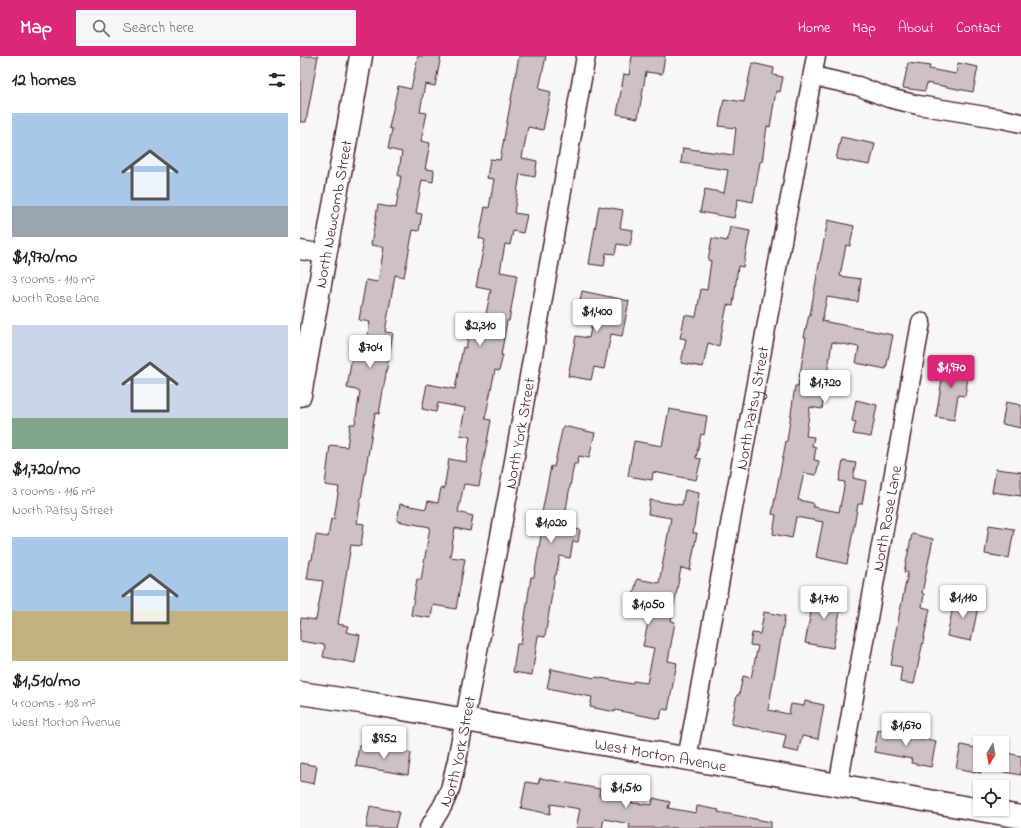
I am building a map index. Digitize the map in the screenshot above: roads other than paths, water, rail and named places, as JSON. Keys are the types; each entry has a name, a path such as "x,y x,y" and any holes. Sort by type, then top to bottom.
{"main road":[{"name":"North Newcomb Street","path":"300,395 361,56"},
{"name":"West Morton Avenue","path":"300,694 374,704 1021,817"}],"street":[{"name":"North York Street","path":"429,828 444,805 450,788 465,720 509,489 586,56"},
{"name":"North Patsy Street","path":"687,759 816,56"},
{"path":"813,76 858,86 888,98 918,105 1003,118 1021,123"},
{"path":"300,250 326,254"},
{"name":"North Rose Lane","path":"838,786 921,322"}]}
